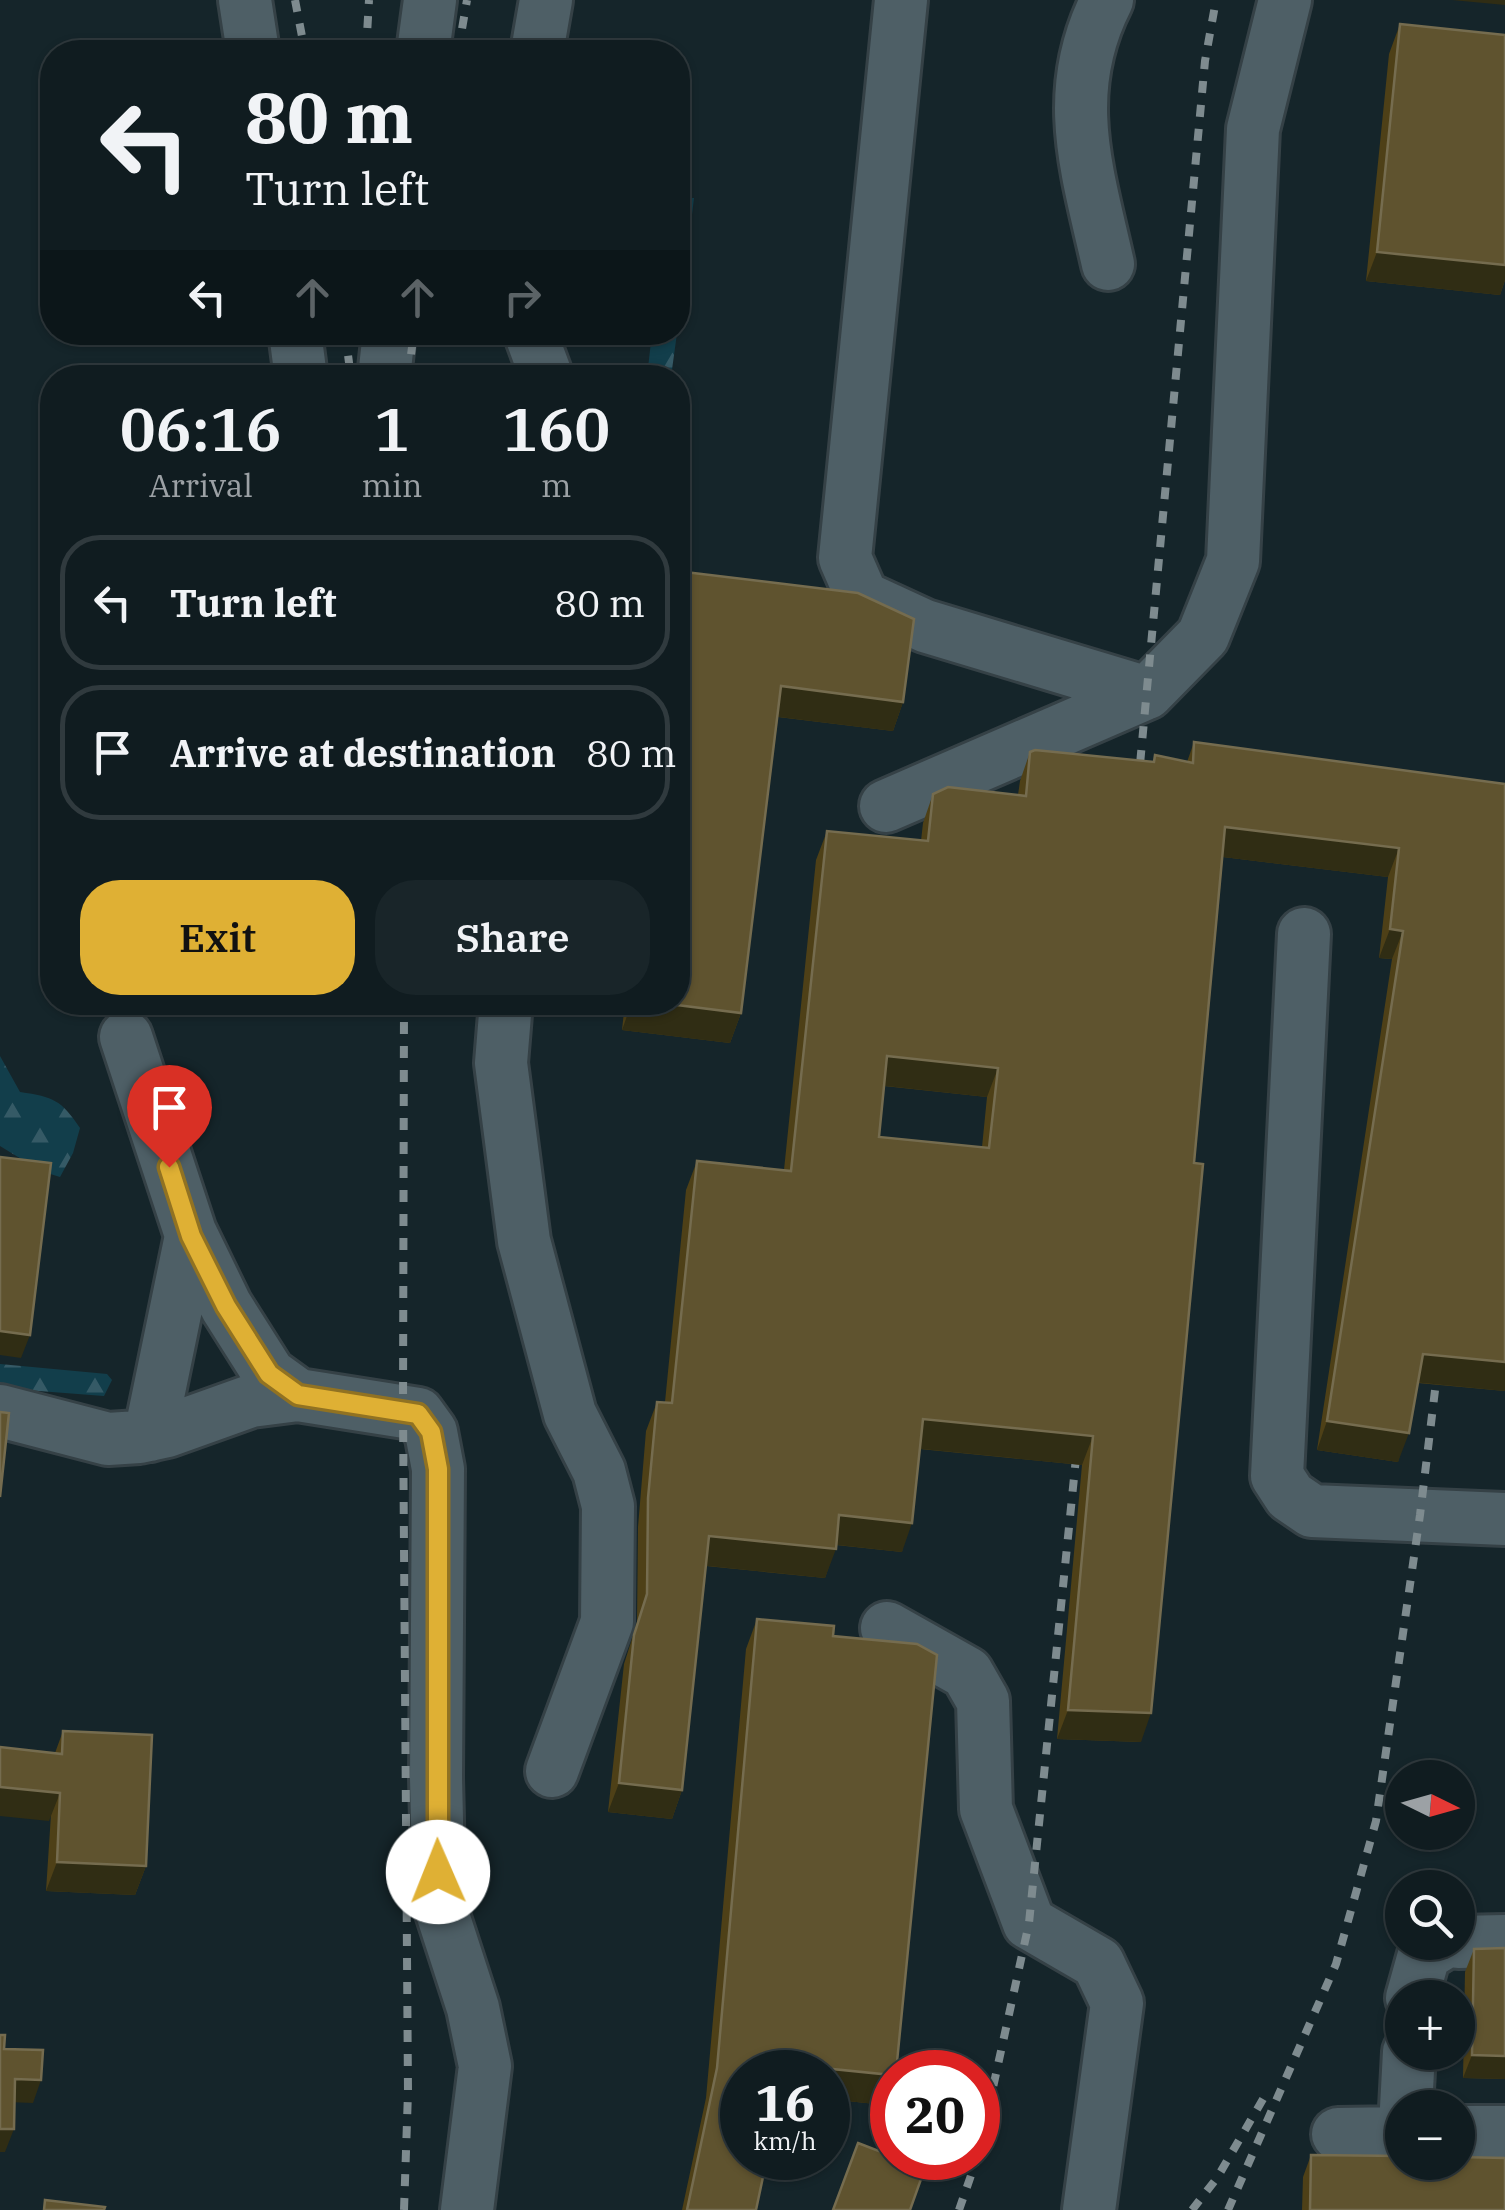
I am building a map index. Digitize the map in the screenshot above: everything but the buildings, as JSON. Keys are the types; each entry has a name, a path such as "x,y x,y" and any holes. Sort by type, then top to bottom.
{"lane":[{"path":"246,0 251,40"},
{"path":"425,40 430,0"},
{"path":"539,40 546,0"},
{"path":"901,0 846,558 862,597 925,626 1146,692"},
{"path":"1107,0 1092,29 1088,48 1080,142 1108,264"},
{"path":"886,806 1146,692 1203,636 1232,560 1253,129 1284,0"},
{"path":"1304,934 1277,1476 1290,1496 1312,1511 1505,1519"},
{"path":"505,1015 501,1063 524,1241 570,1414 599,1470 608,1506 607,1622 552,1771"},
{"path":"126,1038 191,1236 226,1306 269,1374 298,1395"},
{"path":"150,1434 191,1236"},
{"path":"0,1411 108,1438 150,1434 251,1401 298,1395 418,1414 431,1432 438,1469 438,1903 473,2008 485,2066 467,2210"},
{"path":"887,1628 967,1673 982,1702 986,1809 1029,1923 1098,1964 1116,2003 1088,2210"},
{"path":"1475,1942 1505,1941"},
{"path":"1475,2132 1505,2132"},
{"path":"1338,2134 1385,2133"}],"green space":[{"path":"690,198 694,198 690,231"},
{"path":"651,345 675,345 673,365 648,365"},
{"path":"0,1056 20,1092 56,1101 80,1128 60,1177 41,1171 0,1146"},
{"path":"0,1364 107,1374 112,1380 104,1396 0,1388"}],"railway":[{"path":"295,0 303,40"},
{"path":"367,40 369,0"},
{"path":"460,40 467,0"},
{"path":"1138,786 1205,61 1216,0"},
{"path":"347,345 349,365"},
{"path":"410,365 412,345"},
{"path":"404,1015 408,2092 404,2210"},
{"path":"1228,2210 1336,1964 1376,1821 1439,1357"},
{"path":"1000,2055 1029,1923 1078,1438"},
{"path":"1192,2210 1217,2178 1266,2094"},
{"path":"959,2210 969,2180"}],"route":[{"path":"169,1167 191,1236 226,1306 269,1374 298,1395 418,1414 431,1432 438,1469 438,1872"}]}
